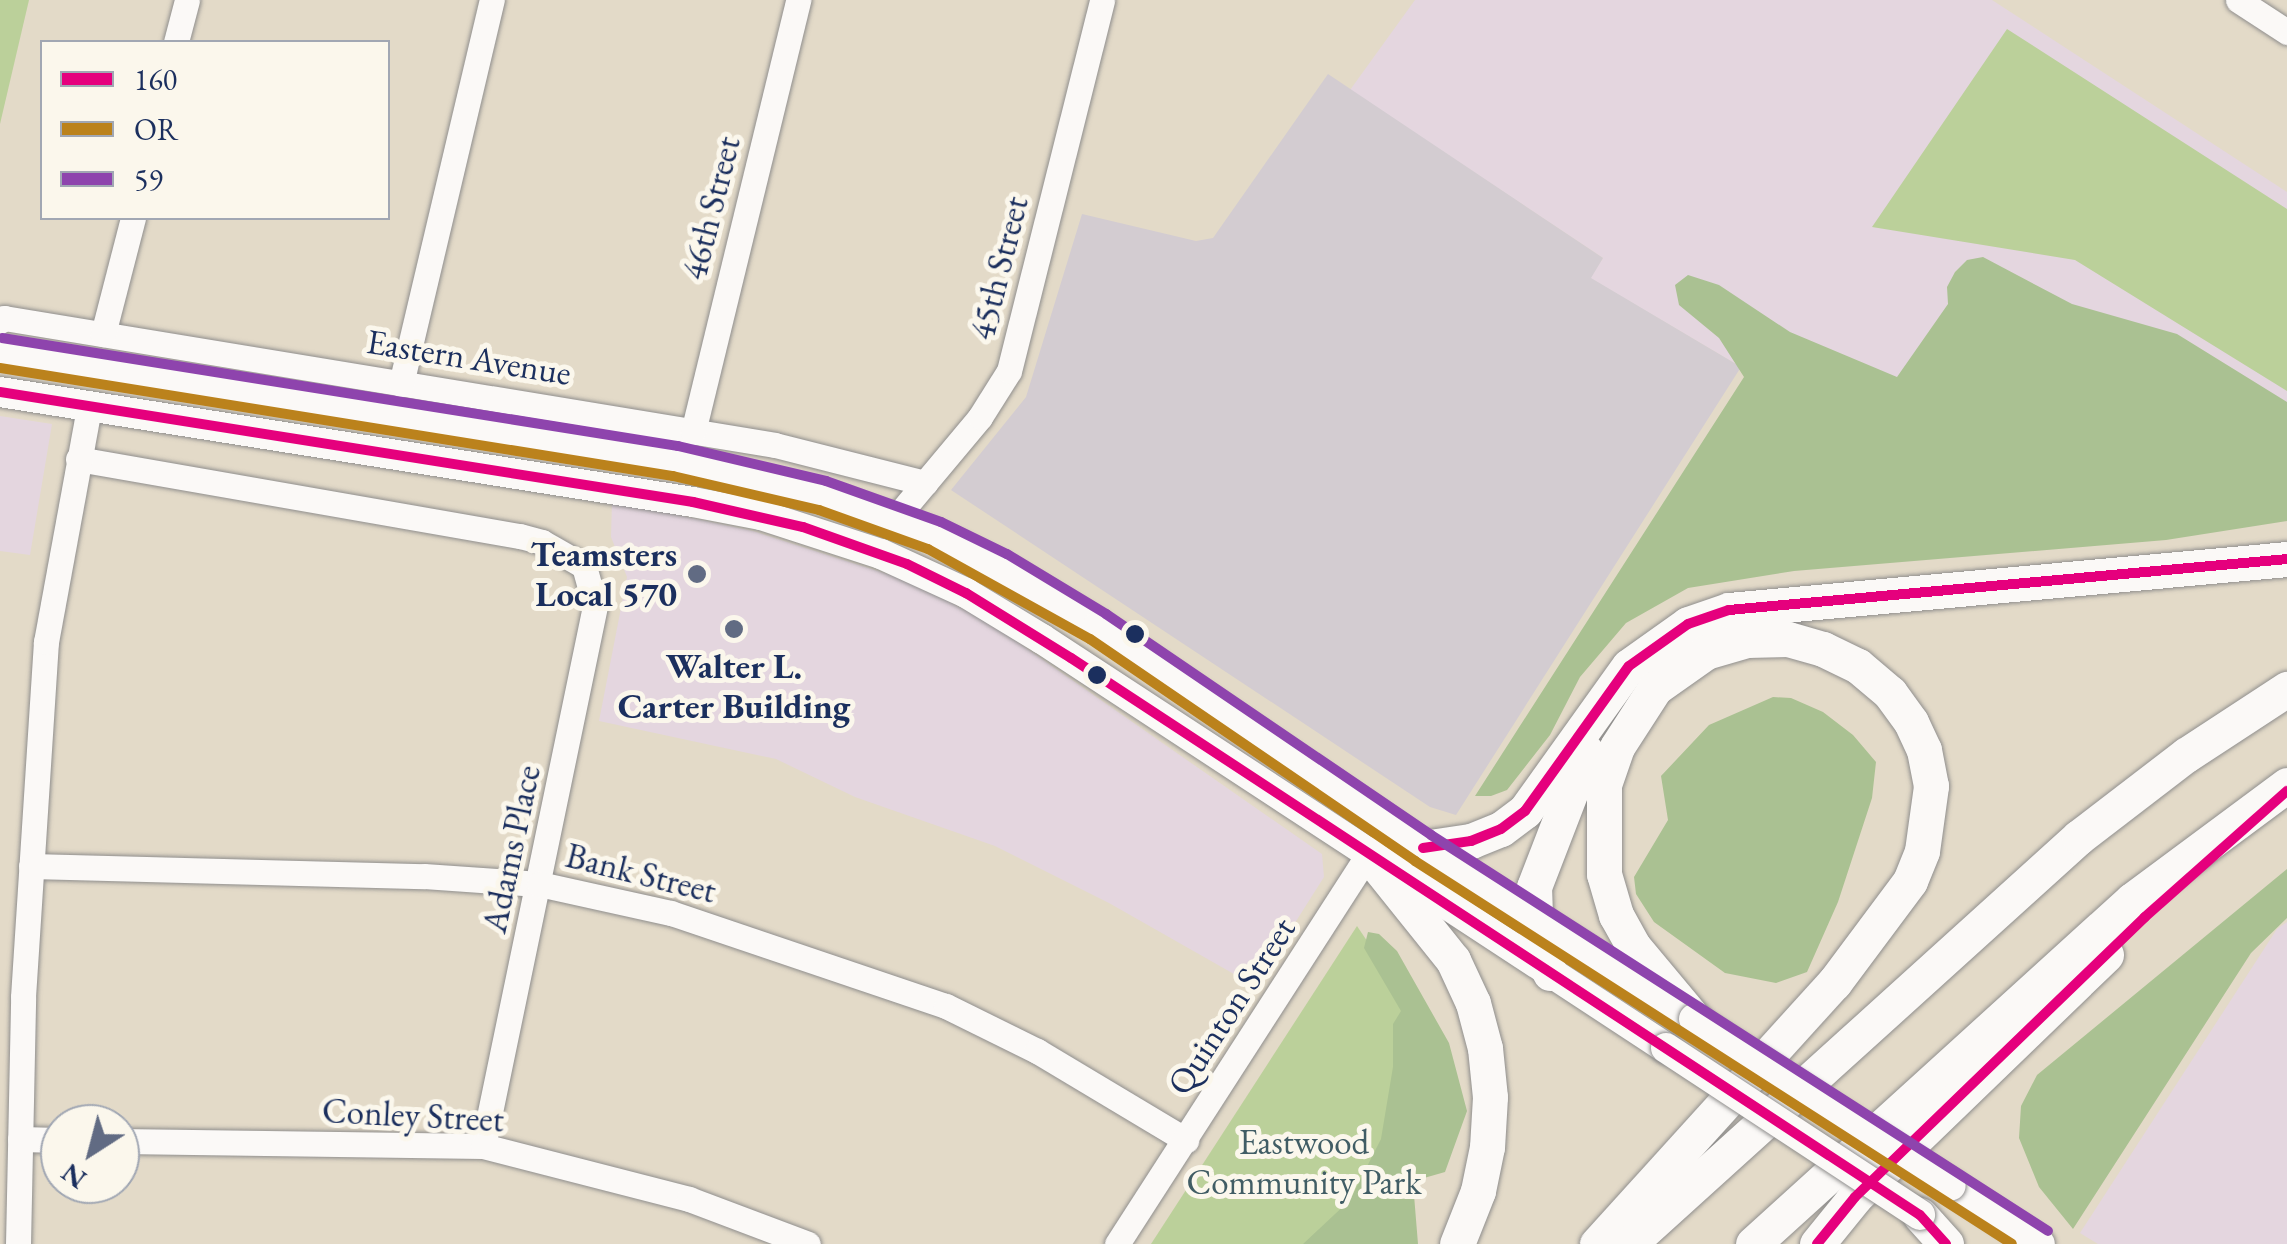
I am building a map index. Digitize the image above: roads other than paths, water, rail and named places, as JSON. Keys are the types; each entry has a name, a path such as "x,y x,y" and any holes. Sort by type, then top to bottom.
{"highway":[{"path":"1423,848 1471,841 1501,829 1525,811 1629,666 1656,643 1688,624 1729,610 2287,559"},
{"path":"1597,1244 1834,983 1900,896 1922,851 1931,786 1924,750 1911,722 1890,692 1858,666 1823,649 1788,640 1747,640 1706,652 1655,688 1617,748 1604,784 1604,874 1616,915 1633,946 1694,1019"},
{"path":"1629,1244 2079,837 2186,755 2287,689"},
{"path":"1550,973 1536,943 1532,919 1534,888 1608,695"},
{"path":"1753,1244 2132,900 2287,788"},
{"path":"1817,1244 1882,1170 2145,917 2287,788"},
{"path":"1368,854 1452,960 1473,1003 1485,1048 1490,1097 1487,1146 1478,1191 1457,1244"},
{"path":"1920,1215 1946,1244"}],"main road":[{"name":"Eastern Avenue","path":"0,352 676,460 806,492 894,520 967,550 1098,626 1423,848 2040,1244"},
{"path":"89,406 97,368"},
{"path":"0,392 693,502 803,527 906,564 1042,639 1965,1244"},
{"path":"693,502 755,501 874,534 894,520"},
{"path":"906,564 929,552 1016,595 1040,591"}],"street":[{"path":"176,40 186,0"},
{"path":"401,384 492,0"},
{"name":"46th Street","path":"693,432 798,0"},
{"name":"45th Street","path":"894,520 980,418 1009,371 1102,0"},
{"path":"2238,0 2287,32"},
{"path":"103,334 132,220"},
{"name":"Eastern Avenue","path":"0,321 103,334 775,446 925,482"},
{"path":"18,1244 31,866 46,642 89,406"},
{"name":"Adams Place","path":"78,459 520,536 542,542 584,566 595,606 483,1146"},
{"name":"Quinton Street","path":"1117,1244 1368,854"},
{"name":"Bank Street","path":"31,866 424,876 539,884 671,913 844,968 946,1006 1037,1052 1186,1140"},
{"path":"20,1139 40,1140"},
{"name":"Conley Street","path":"140,1141 483,1146 689,1200 808,1244"}],"place":[{"name":"Teamsters Local 570","path":"697,574"},
{"name":"Walter L. Carter Building","path":"734,629"}],"park label":[{"name":"Eastwood Community Park","path":"1304,1162"}]}
